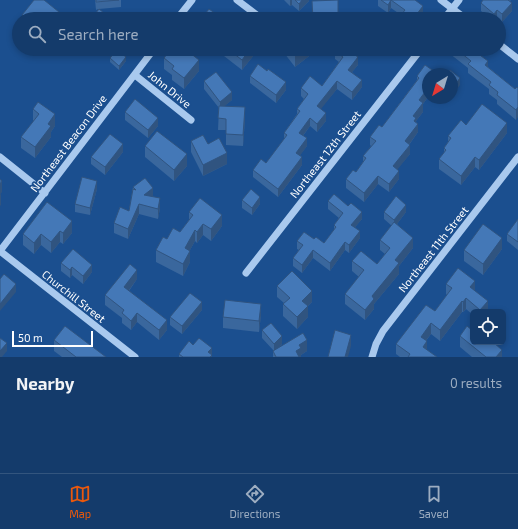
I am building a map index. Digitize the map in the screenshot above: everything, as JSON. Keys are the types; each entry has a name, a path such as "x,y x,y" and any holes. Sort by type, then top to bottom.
{"street":[{"path":"183,12 192,0"},
{"path":"237,0 253,12"},
{"path":"441,0 457,12"},
{"path":"449,12 459,0"},
{"path":"506,50 518,59"},
{"name":"Northeast Beacon Drive","path":"0,251 149,56"},
{"name":"Northeast 12th Street","path":"246,273 416,56"},
{"name":"John Drive","path":"135,74 191,120"},
{"name":"Northeast 11th Street","path":"372,357 376,344 383,331 518,157"},
{"path":"0,158 45,193"},
{"name":"Churchill Street","path":"0,251 135,357"}],"building":[{"path":"34,0 44,0 59,12 24,12"},
{"path":"96,0 119,0 96,2"},
{"path":"295,0 302,0 299,4"},
{"path":"338,0 338,12 313,12 312,1"},
{"path":"381,0 391,0 388,5"},
{"path":"391,0 415,0 423,6 418,12 403,12 405,10"},
{"path":"483,0 508,0 512,3 504,12 500,12 497,10 496,12 492,12 481,3"},
{"path":"112,56 126,57 119,66 110,58"},
{"path":"166,56 194,56 199,60 184,78 172,69 174,66 164,58"},
{"path":"237,56 245,56 242,60"},
{"path":"342,56 358,57 348,70 362,80 352,92 337,81 317,106 326,113 317,124 310,118 299,133 307,138 296,153 302,157 278,189 253,170 261,159 266,163 287,135 284,133 300,111 297,109 308,94 301,88 310,76 322,86 343,57"},
{"path":"465,56 481,56 488,61 485,65 515,89 517,87 518,88 518,107 516,110 497,95 498,92 489,85 491,82 468,64 471,61"},
{"path":"258,64 267,71 268,69 286,82 276,95 250,76"},
{"path":"422,69 422,96 419,100 422,104 413,116 416,118 414,121 418,124 405,141 410,145 393,166 399,171 389,184 378,176 364,193 346,179 353,170 356,172 366,158 363,156 376,141 370,137 379,125 382,127 419,78 417,76"},
{"path":"216,72 232,92 220,102 204,81"},
{"path":"135,99 158,118 148,130 125,112"},
{"path":"38,102 55,114 48,124 51,126 35,147 21,137 39,114 33,109"},
{"path":"482,104 507,123 479,160 475,157 461,176 439,159 446,150 444,148 451,138 448,136 461,120 466,125"},
{"path":"219,106 245,107 243,135 226,134 226,119 218,118"},
{"path":"157,131 187,154 174,170 145,146"},
{"path":"110,134 123,144 105,167 91,157"},
{"path":"203,135 208,144 219,138 227,153 203,165 191,141"},
{"path":"82,177 97,181 90,208 75,204"},
{"path":"145,178 153,188 144,195 160,198 158,209 139,204 128,229 114,223 120,207 129,211 133,189 136,190 133,187"},
{"path":"251,189 260,197 252,208 242,200"},
{"path":"334,194 348,206 351,203 362,212 351,225 360,231 349,245 345,242 330,263 313,250 302,265 293,258 303,245 297,241 304,232 314,239 316,237 324,243 336,227 334,225 343,213 328,201"},
{"path":"396,196 406,205 394,220 384,212"},
{"path":"200,198 222,215 211,229 203,224 197,232 195,230 185,248 190,251 183,264 156,250 163,237 167,239 173,228 180,232 193,215 189,212"},
{"path":"47,202 72,221 63,233 60,231 51,242 41,234 34,243 23,234"},
{"path":"518,219 518,242 507,234"},
{"path":"394,222 413,238 395,260 399,263 372,296 374,299 365,310 345,294 364,270 352,261 361,251 377,264 390,248 380,240"},
{"path":"483,224 502,238 483,264 464,250"},
{"path":"73,249 92,265 83,276 72,267 70,270 61,263"},
{"path":"130,264 137,270 124,287 167,320 159,330 137,313 131,321 122,313 124,310 105,295"},
{"path":"458,268 475,281 470,287 488,301 481,309 479,309 466,298 463,302 462,301 440,330 431,323 421,337 427,341 423,347 437,357 408,357 410,354 396,344 426,305 435,311 452,288 446,284"},
{"path":"292,271 312,291 302,301 308,306 297,317 283,304 290,298 277,286"},
{"path":"4,274 16,284 0,304 0,279"},
{"path":"190,293 202,302 182,326 170,317"},
{"path":"225,300 261,304 259,321 223,317"},
{"path":"271,323 282,336 274,344 262,330"},
{"path":"65,326 106,357 76,357 54,340"},
{"path":"467,326 470,328 470,344 460,336"},
{"path":"335,330 351,335 345,357 328,357"},
{"path":"303,333 307,340 299,345 301,348 296,351 299,357 276,357 273,351"},
{"path":"0,338 7,343 0,351"},
{"path":"199,338 212,348 208,352 212,355 210,357 183,357 179,354 189,341 193,345"},
{"path":"471,345 496,345 502,350 496,357 486,357"}]}
